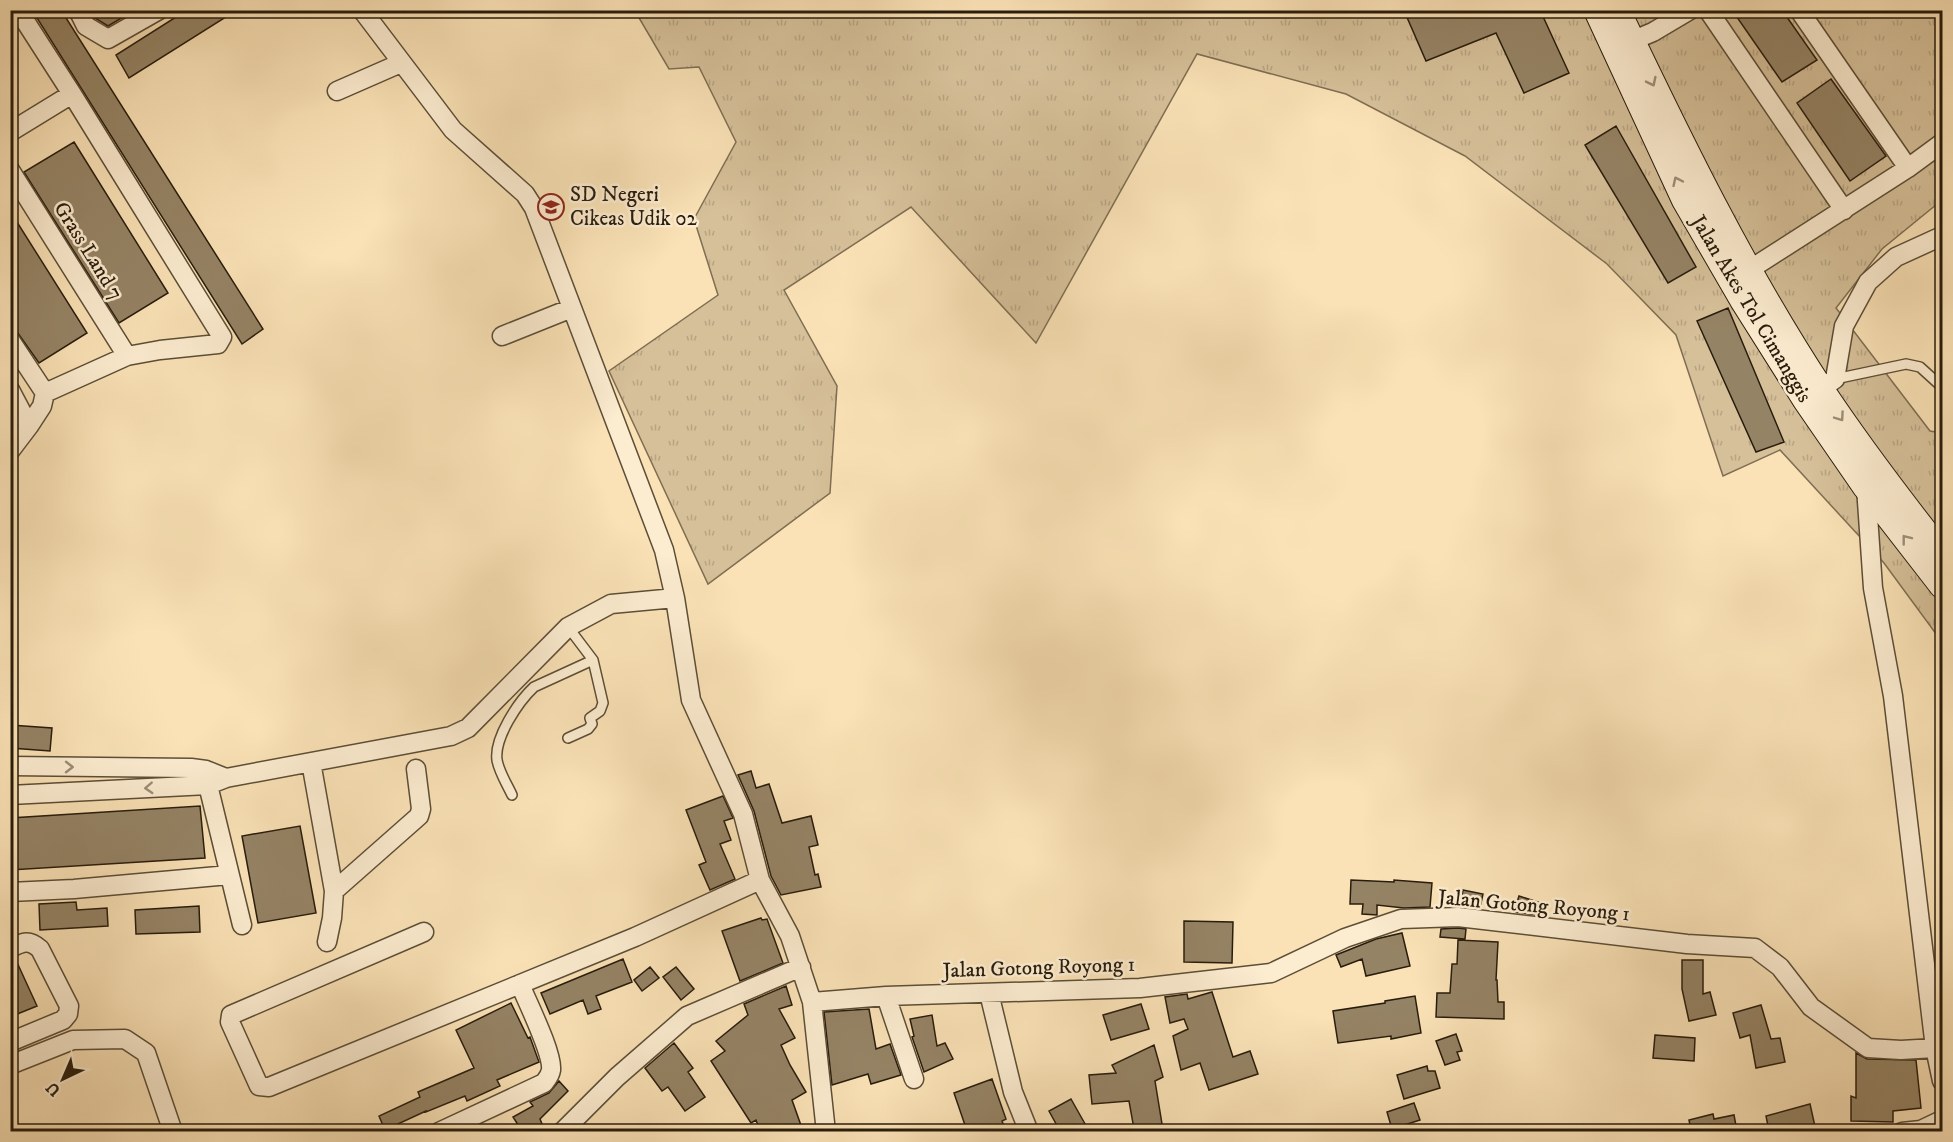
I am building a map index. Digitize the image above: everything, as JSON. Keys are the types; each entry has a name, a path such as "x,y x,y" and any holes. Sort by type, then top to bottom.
{"main road":[{"name":"Jalan Akes Tol Cimanggis","path":"1597,10 1624,45 1685,200 1743,300 1821,389"},
{"path":"1617,10 1624,45 1749,270 1874,482 1942,585"},
{"path":"1874,482 1942,554"}],"street":[{"path":"18,10 222,337 218,344 127,356 45,393"},
{"path":"78,10 86,26 108,39 159,10"},
{"path":"362,10 453,130 525,194 534,208 664,550 675,598 691,700 743,814 760,880 790,936 801,967 812,1002 826,1131"},
{"path":"1708,10 1844,210"},
{"path":"1799,10 1908,168"},
{"path":"1624,45 1688,11"},
{"path":"337,92 401,63"},
{"path":"10,132 72,94"},
{"path":"1749,270 1908,168 1942,143"},
{"name":"Grass Land 7","path":"10,170 127,356"},
{"path":"1821,389 1844,326 1868,282 1896,257 1942,236"},
{"path":"502,336 572,308"},
{"path":"10,340 45,393 42,406 10,451"},
{"path":"10,390 29,426"},
{"path":"1874,482 1873,588 1893,696 1935,1048 1942,1081"},
{"path":"10,795 208,785 226,778 451,736 468,728 568,627 611,604 675,598"},
{"path":"311,762 334,891 327,942"},
{"path":"10,766 191,768 206,770 226,778"},
{"path":"334,891 420,816 416,769"},
{"path":"208,785 242,925"},
{"path":"10,892 74,889 229,875"},
{"path":"424,932 231,1015 230,1022 259,1086 269,1087 430,1023 634,937 760,880"},
{"name":"Jalan Gotong Royong 1","path":"812,1002 886,996 1140,988 1271,973 1345,938 1401,919 1458,917 1687,944 1755,948 1780,967 1811,1007 1868,1048 1902,1050 1935,1048"},
{"path":"10,948 25,941 32,942 40,948 69,1006 68,1014 63,1020 10,1042"},
{"path":"562,1131 617,1077 687,1016 801,967"},
{"path":"439,1131 544,1083 549,1076 551,1065 548,1051 520,984"},
{"path":"989,993 1013,1092 1029,1131"},
{"path":"886,996 914,1078"},
{"path":"10,1065 72,1040 125,1039 146,1053 173,1131"},
{"path":"1902,1131 1921,1130 1942,1120"}],"lane":[{"path":"1821,389 1906,364 1920,367 1942,387"},
{"path":"568,627 592,660 603,703 600,711 590,718 592,724 588,729 568,738"},
{"path":"512,795 497,759 503,730 527,693 534,687 592,660"}],"green space":[{"path":"1919,10 1942,20 1942,200 1882,249 1836,308 1930,431 1942,433 1942,642 1884,563 1780,450 1723,476 1676,335 1607,264 1465,156 1346,94 1197,54 1036,343 911,207 784,290 837,386 830,493 708,584 609,371 718,295 694,219 736,142 699,67 669,69 635,11"}],"building":[{"path":"32,10 61,10 263,329 242,344"},
{"path":"91,10 135,10 108,26 95,18"},
{"path":"187,10 237,10 129,78 116,55"},
{"path":"1416,10 1540,10 1569,73 1524,93 1496,33 1426,61 1406,15"},
{"path":"1732,10 1782,10 1817,60 1782,82"},
{"path":"1831,79 1886,156 1850,181 1797,103"},
{"path":"1616,126 1696,267 1668,283 1585,145"},
{"path":"74,142 168,293 119,323 24,172"},
{"path":"10,211 87,333 39,363 10,322"},
{"path":"1728,308 1784,442 1756,452 1697,321"},
{"path":"10,725 52,728 50,751 10,748"},
{"path":"751,771 756,788 769,784 782,823 811,816 818,845 809,847 815,875 818,874 821,887 781,895 771,876 754,811 738,775"},
{"path":"723,796 733,818 724,821 731,840 720,844 735,879 710,890 699,865 706,862 686,810"},
{"path":"200,806 205,858 10,870 10,818"},
{"path":"300,826 316,913 258,923 242,836"},
{"path":"1351,880 1432,883 1430,907 1404,908 1377,905 1377,915 1362,914 1363,904 1350,904"},
{"path":"1463,890 1483,894 1480,908 1460,906"},
{"path":"1519,896 1547,905 1544,916 1514,912"},
{"path":"76,902 77,910 107,908 108,926 40,930 39,904"},
{"path":"199,906 200,932 136,934 135,910"},
{"path":"761,918 762,920 767,919 783,963 740,981 722,931"},
{"path":"1184,921 1233,922 1232,963 1184,962"},
{"path":"1441,929 1466,929 1465,939 1440,937"},
{"path":"1402,933 1410,966 1366,976 1362,959 1341,967 1336,955 1376,939"},
{"path":"1458,940 1498,942 1496,980 1498,1002 1504,1002 1504,1019 1436,1017 1437,993 1450,993 1452,964 1457,964"},
{"path":"15,958 37,1006 10,1017 10,959"},
{"path":"623,959 632,982 596,996 601,1009 588,1014 583,1000 550,1014 541,993"},
{"path":"1682,960 1703,960 1703,994 1710,992 1716,1015 1689,1021 1682,989"},
{"path":"650,967 659,978 642,991 634,980"},
{"path":"676,967 694,989 681,1000 663,977"},
{"path":"786,986 792,1005 779,1009 795,1038 781,1045 806,1092 792,1100 803,1131 760,1131 756,1120 751,1123 711,1061 725,1051 716,1041 748,1015 744,1004"},
{"path":"1212,992 1233,1057 1250,1051 1258,1074 1209,1090 1200,1063 1181,1070 1173,1036 1188,1029 1184,1019 1170,1023 1165,997 1187,994 1188,999"},
{"path":"1415,996 1421,1033 1391,1039 1391,1036 1338,1043 1333,1011"},
{"path":"511,1003 528,1038 530,1037 539,1062 497,1080 500,1086 467,1101 465,1096 385,1130 379,1116 420,1097 418,1092 474,1068 456,1030"},
{"path":"1141,1004 1149,1029 1111,1040 1103,1015"},
{"path":"1761,1005 1771,1039 1780,1038 1785,1062 1756,1068 1750,1035 1740,1038 1733,1013"},
{"path":"869,1009 876,1049 890,1044 901,1075 871,1084 868,1074 832,1085 824,1012"},
{"path":"932,1015 937,1046 945,1043 953,1059 924,1072 912,1037 914,1036 910,1019"},
{"path":"1456,1034 1462,1051 1457,1052 1460,1060 1445,1065 1436,1041"},
{"path":"1655,1035 1695,1038 1694,1061 1653,1058"},
{"path":"674,1043 693,1068 688,1072 705,1097 685,1111 668,1087 662,1091 645,1068"},
{"path":"1154,1045 1163,1077 1155,1081 1162,1124 1134,1129 1129,1101 1092,1104 1089,1075 1116,1073 1112,1065"},
{"path":"1856,1053 1867,1059 1916,1060 1921,1108 1893,1111 1893,1122 1851,1121 1851,1096 1856,1098"},
{"path":"1427,1066 1428,1071 1435,1071 1440,1088 1404,1099 1397,1075"},
{"path":"992,1079 1006,1119 1002,1121 1006,1131 967,1131 954,1093"},
{"path":"559,1081 568,1091 540,1119 542,1124 538,1126 541,1131 522,1131 513,1117 533,1106 530,1102 549,1093"},
{"path":"1071,1099 1089,1131 1060,1131 1049,1111"},
{"path":"1414,1103 1420,1120 1392,1129 1387,1112"},
{"path":"1810,1104 1816,1131 1769,1131 1766,1116"},
{"path":"1713,1114 1714,1119 1734,1115 1737,1131 1685,1131 1684,1126 1690,1125 1689,1120"}],"place":[{"name":"SD Negeri Cikeas Udik 02","path":"551,207"}]}
